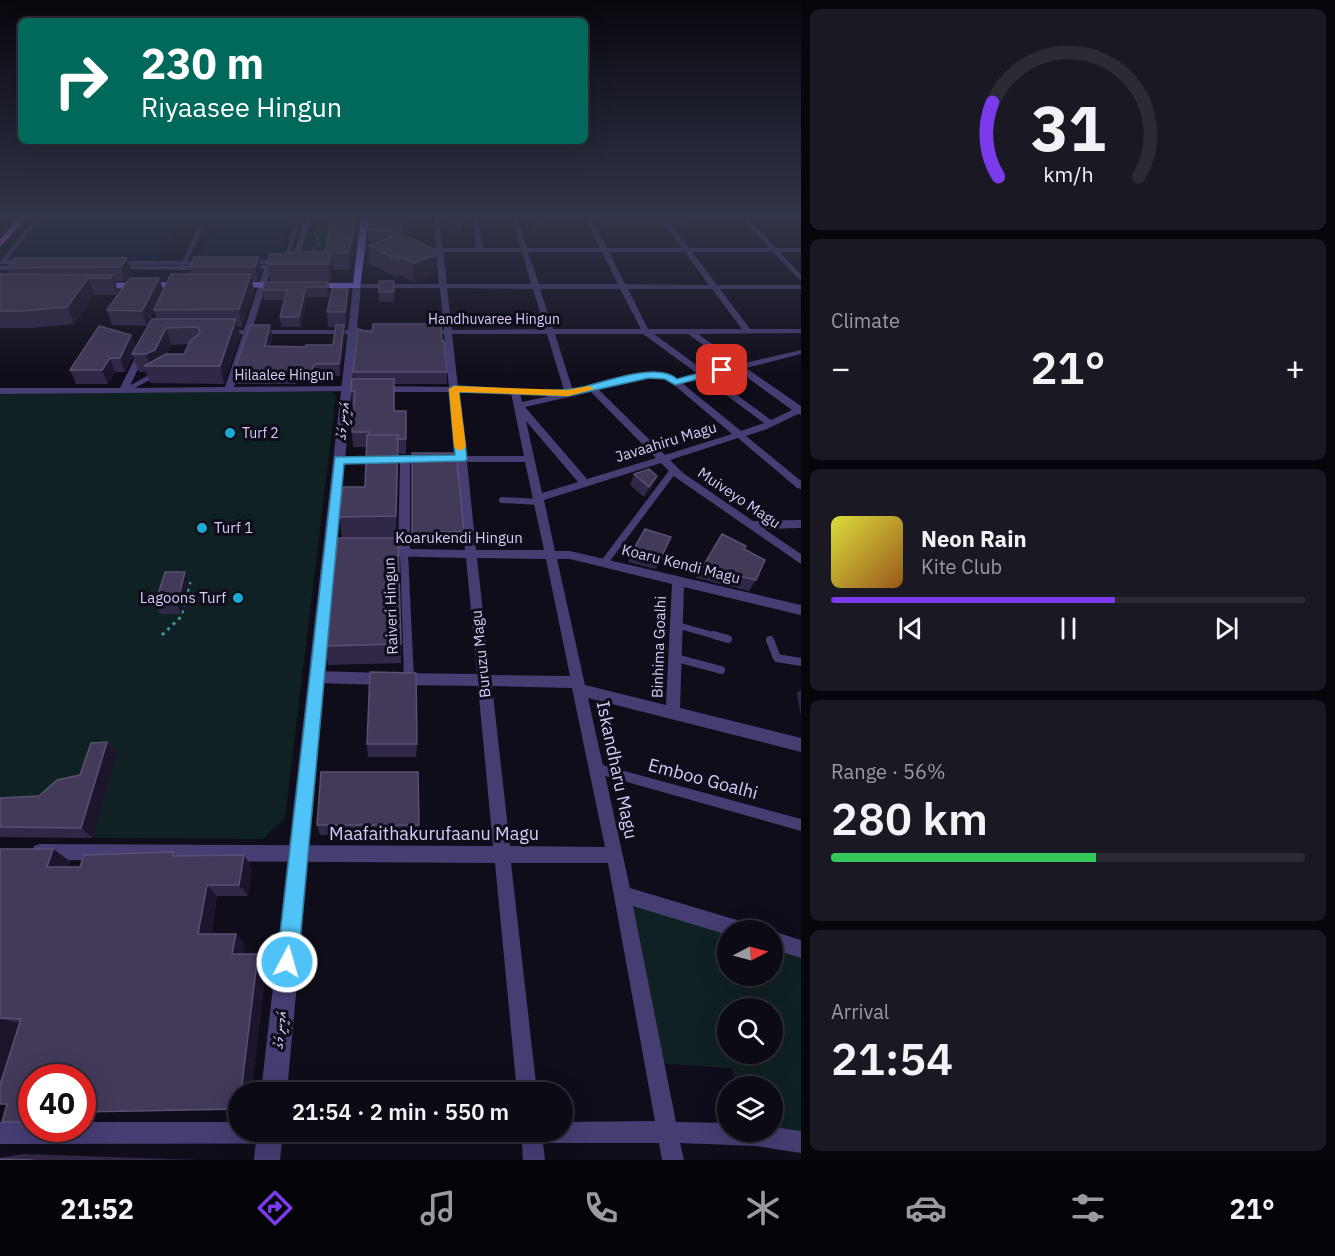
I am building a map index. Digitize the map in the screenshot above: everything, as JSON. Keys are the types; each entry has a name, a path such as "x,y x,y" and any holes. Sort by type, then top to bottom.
{"main road":[{"name":"އަމީނީ މަގު","path":"357,286 359,270"},
{"path":"92,286 170,290 194,285"},
{"path":"217,285 357,286"}],"street":[{"path":"170,290 180,270"},
{"path":"229,389 267,270"},
{"name":"Buruzu Magu","path":"439,270 443,287 443,332 454,389 526,1082"},
{"path":"531,270 568,393"},
{"path":"615,270 646,332 771,424"},
{"path":"703,270 748,332"},
{"path":"357,286 801,287"},
{"name":"އަމީނީ މަގު","path":"275,1082 316,677 334,553 339,460 357,286"},
{"name":"Handhuvaree Hingun","path":"443,332 801,331"},
{"path":"211,332 395,332"},
{"path":"691,332 800,410"},
{"path":"127,388 147,341"},
{"path":"675,382 738,365 801,352"},
{"path":"585,483 519,406 649,375 660,375 668,376 801,486"},
{"name":"Hilaalee Hingun","path":"0,391 127,388 454,389 568,393"},
{"name":"Muiveyo Magu","path":"593,389 674,470 801,560"},
{"name":"Iskandharu Magu","path":"515,390 615,855 673,1160"},
{"name":"Javaahiru Magu","path":"538,500 740,435 800,410"},
{"path":"339,460 531,459"},
{"name":"Raiveri Hingun","path":"405,460 404,553 409,679"},
{"path":"604,562 674,470"},
{"path":"754,525 801,524"},
{"name":"Koarukendi Hingun","path":"372,553 552,554"},
{"name":"Koaru Kendi Magu","path":"552,554 604,562 678,582 801,610"},
{"name":"Binhima Goalhi","path":"673,713 678,582"},
{"path":"316,677 484,680 580,686 673,713 801,745"},
{"name":"Emboo Goalhi","path":"595,768 801,825"},
{"name":"Maafaithakurufaanu Magu","path":"22,852 615,855"},
{"path":"622,894 717,923"},
{"path":"783,943 801,949"},
{"path":"0,1134 228,1132"},
{"path":"573,1132 667,1132 756,1136 801,1142"},
{"path":"267,1160 269,1142"},
{"path":"532,1142 534,1160"}],"lane":[{"path":"127,388 159,373"},
{"path":"502,500 538,500"},
{"path":"677,625 728,639"},
{"path":"770,640 777,658 801,662"},
{"path":"675,658 721,670"}],"path":[{"path":"162,635 181,617 190,582"}],"shaded area":[{"path":"0,392 333,392 336,397 285,818 263,839 0,837"},
{"path":"622,894 717,926 717,986 783,986 783,943 801,949 801,1142 783,1135 783,1076 734,1076 731,1068 653,1063"}],"building":[{"path":"0,274 113,275 111,278 88,278 67,307 0,311"},
{"path":"171,274 251,274 239,309 154,310"},
{"path":"130,278 159,278 142,311 107,310"},
{"path":"379,281 394,281 394,292 379,292"},
{"path":"265,282 328,282 327,287 306,287 299,317 280,317 287,290 262,290"},
{"path":"332,289 348,289 345,312 327,312"},
{"path":"152,319 236,319 220,366 144,366 166,354 184,354 190,341 200,333 198,327 166,328 155,350 146,354 132,354"},
{"path":"373,324 441,324 447,372 353,372 358,329 372,333"},
{"path":"250,325 270,325 265,346 306,347 306,345 333,345 336,325 344,325 339,364 315,364 309,371 295,369 294,372 234,372"},
{"path":"99,326 131,335 120,358 110,358 102,370 70,370"},
{"path":"352,379 394,379 394,411 406,411 406,439 397,439 398,435 369,435 369,432 352,432 355,391 351,391"},
{"path":"367,435 398,435 396,516 339,517 343,487 365,487"},
{"path":"412,453 456,453 464,531 412,534"},
{"path":"649,469 657,476 649,487 634,474"},
{"path":"645,529 671,537 661,558 632,552"},
{"path":"722,534 746,546 744,549 765,560 756,580 702,568"},
{"path":"338,538 398,538 401,644 325,646"},
{"path":"165,572 185,572 177,604 155,604"},
{"path":"370,672 416,673 417,744 367,744"},
{"path":"107,742 81,828 0,827 0,798 39,796 57,780 80,775 91,743"},
{"path":"321,772 418,772 419,825 317,825"},
{"path":"0,849 53,849 47,867 80,867 84,855 174,852 173,856 244,855 239,885 207,885 198,934 236,934 232,954 258,954 242,1082 228,1082 228,1109 96,1112 96,1064 18,1064 18,1122 2,1122 7,1104 0,1104 0,1085 21,1019 0,1018"}],"slow traffic":[{"path":"460,447 454,389 568,393 589,389"}],"place":[{"name":"Turf 2","path":"230,433"},
{"name":"Turf 1","path":"202,528"},
{"name":"Lagoons Turf","path":"238,598"}],"route":[{"path":"287,962 339,460 461,459 454,389 568,393 649,375 668,376 675,382 722,370"}]}
